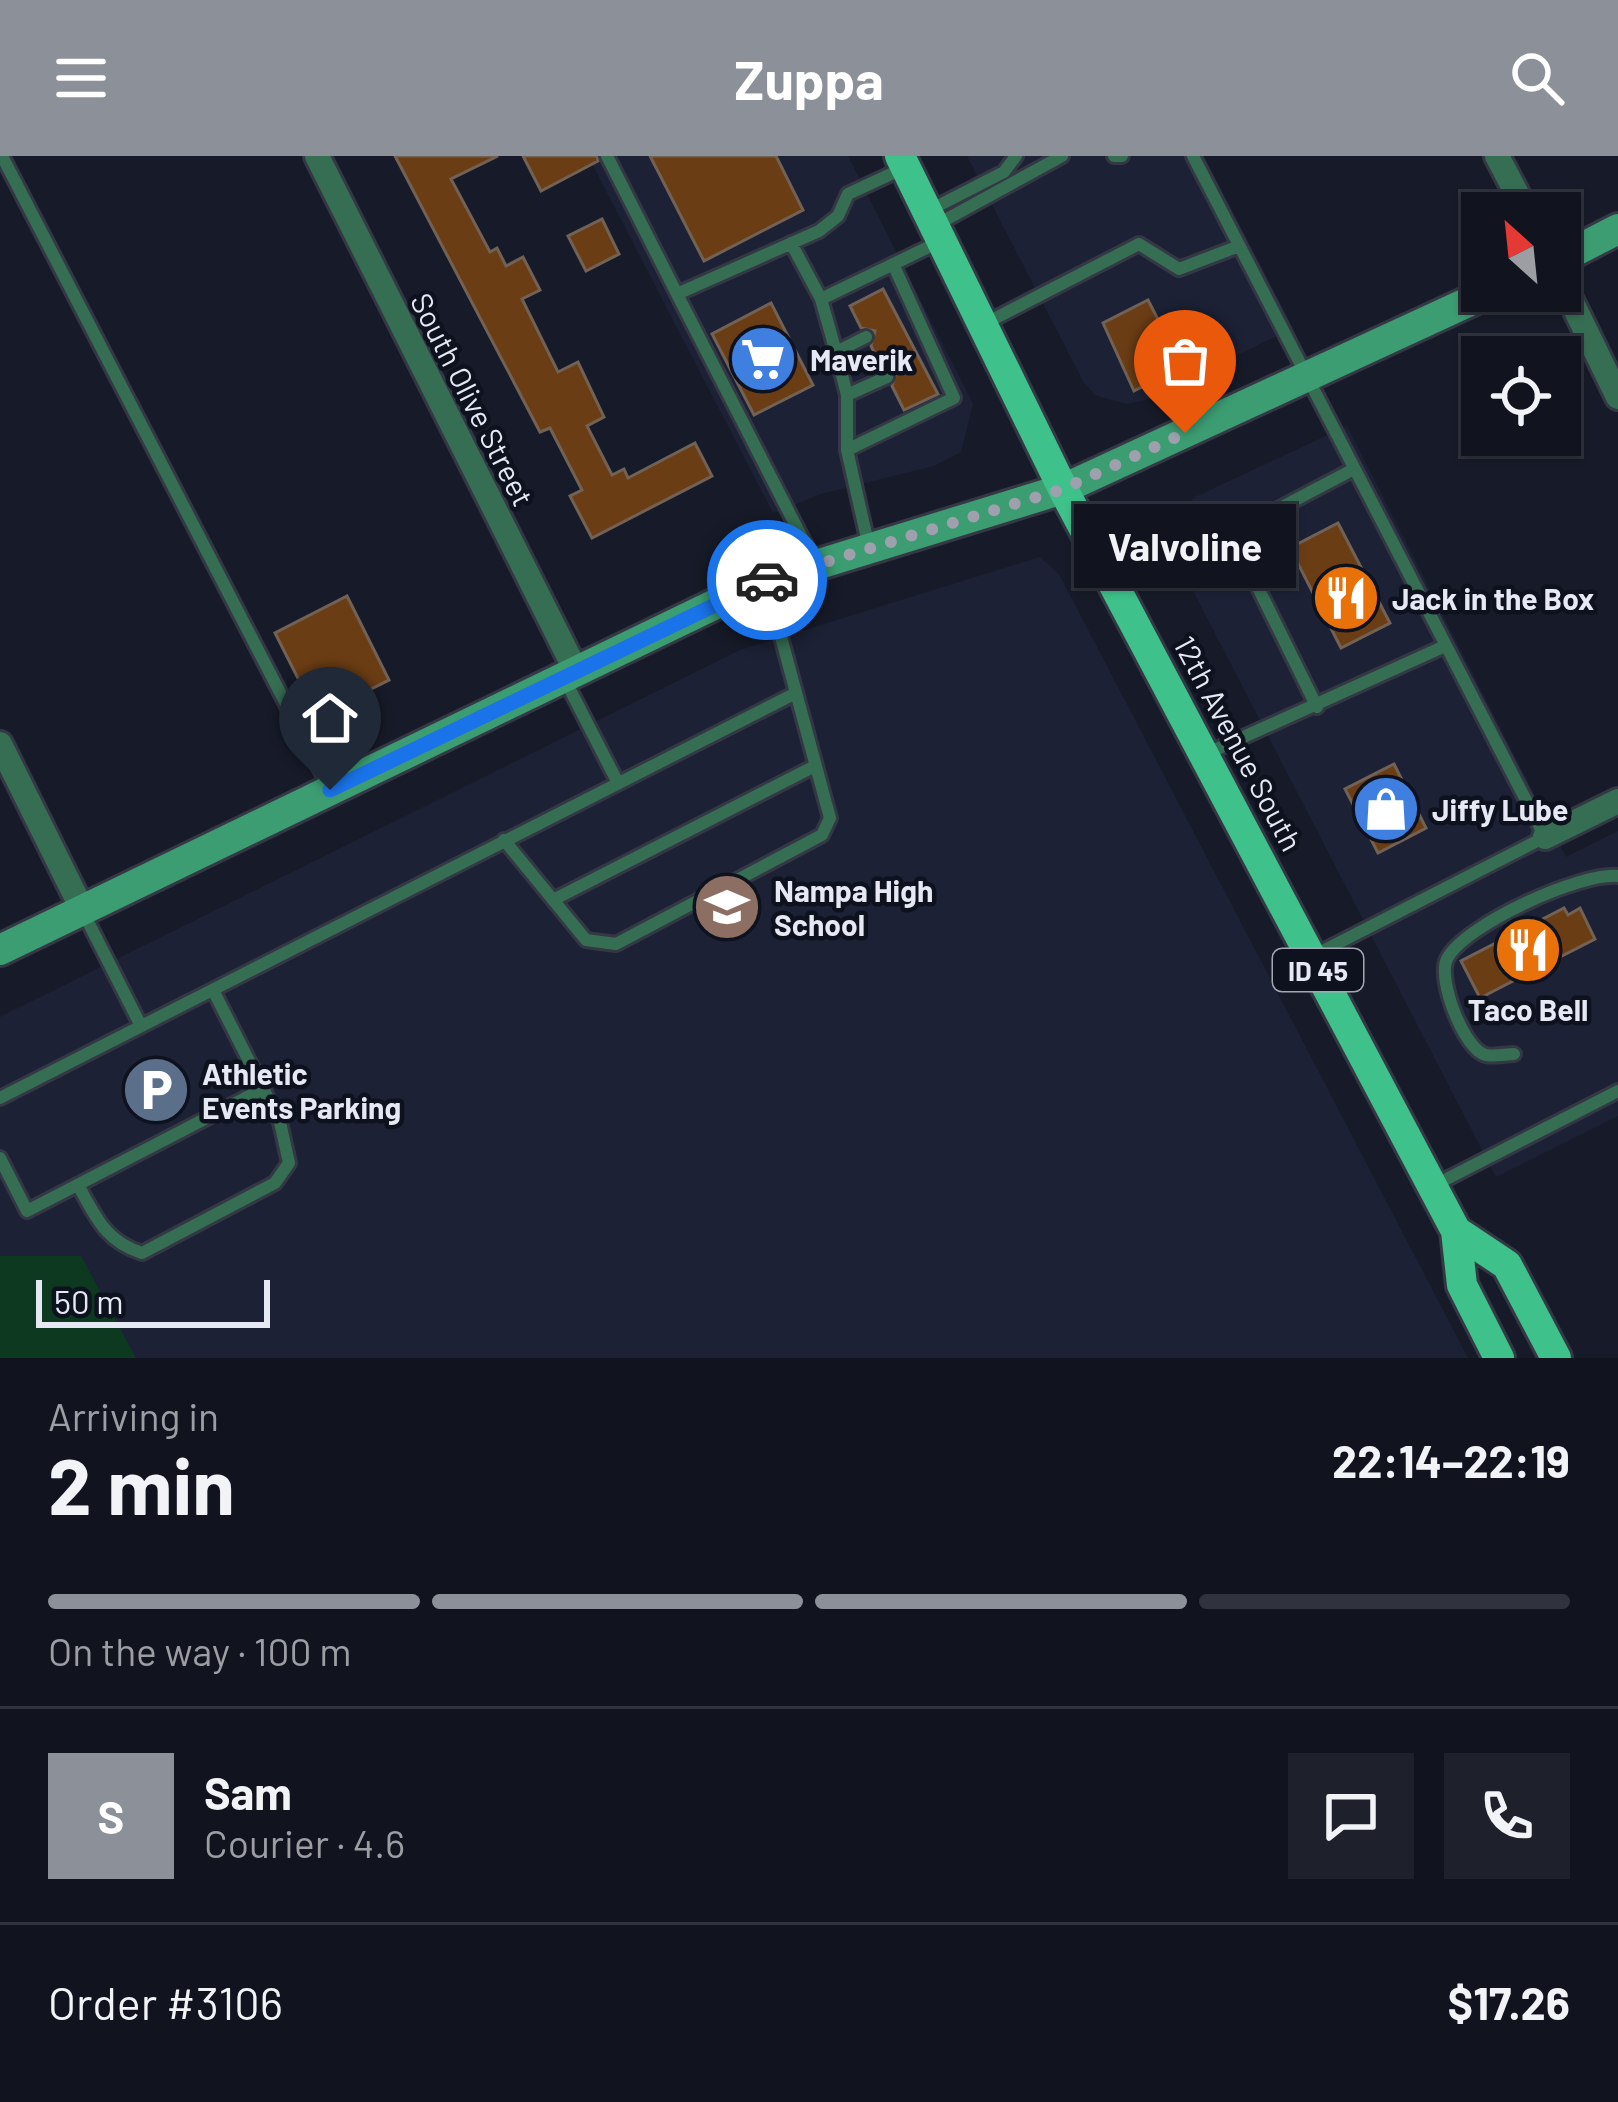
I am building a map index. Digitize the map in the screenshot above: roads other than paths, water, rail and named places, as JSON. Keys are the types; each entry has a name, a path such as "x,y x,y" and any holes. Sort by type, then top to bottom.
{"main road":[{"name":"12th Avenue South","path":"902,162 1063,489 1456,1231 1462,1286 1499,1358"},
{"path":"1581,248 1618,229"},
{"path":"0,950 761,582 1063,489 1461,305"},
{"name":"12th Avenue South","path":"1456,1231 1507,1264 1556,1358"}],"street":[{"name":"South Olive Street","path":"316,156 569,673"},
{"path":"1497,156 1516,192"},
{"path":"1577,312 1618,397"},
{"path":"0,744 82,909"},
{"path":"1545,837 1618,801"}],"lane":[{"path":"2,156 330,790"},
{"path":"607,156 816,565"},
{"path":"821,299 893,264 1004,172 1016,156"},
{"path":"934,226 1062,156"},
{"path":"1193,156 1545,837 1311,957"},
{"path":"677,295 838,217 848,194 902,162"},
{"path":"791,243 821,299 847,395 847,450 869,549"},
{"path":"984,324 1139,244 1178,269 1239,246"},
{"path":"847,450 953,398 893,264"},
{"path":"899,320 915,311"},
{"path":"836,352 866,337"},
{"path":"920,360 935,353"},
{"path":"847,395 887,377"},
{"path":"1317,707 1240,560 1238,547 1241,537 1259,519 1354,470"},
{"path":"504,840 586,940 616,944 822,835 830,818 782,637 761,582"},
{"path":"1204,755 1445,646"},
{"path":"569,673 618,783"},
{"path":"0,1098 794,694"},
{"path":"554,900 815,766"},
{"path":"1514,1054 1486,1056 1472,1048 1442,981 1449,954 1476,931 1573,882 1601,874 1618,876"},
{"path":"82,909 141,1026"},
{"path":"78,1185 104,1232 119,1246 142,1252 275,1183 289,1163 280,1122 213,990"},
{"path":"0,1158 27,1211 263,1089"},
{"path":"1432,1186 1618,1091"}],"place":[{"name":"Maverik","path":"763,359"},
{"name":"Valvoline","path":"1185,433"},
{"name":"Jack in the Box","path":"1346,598"},
{"name":"Jiffy Lube","path":"1386,809"},
{"name":"Nampa High School","path":"727,907"},
{"name":"Taco Bell","path":"1528,950"},
{"name":"Athletic Events Parking","path":"156,1090"}]}
